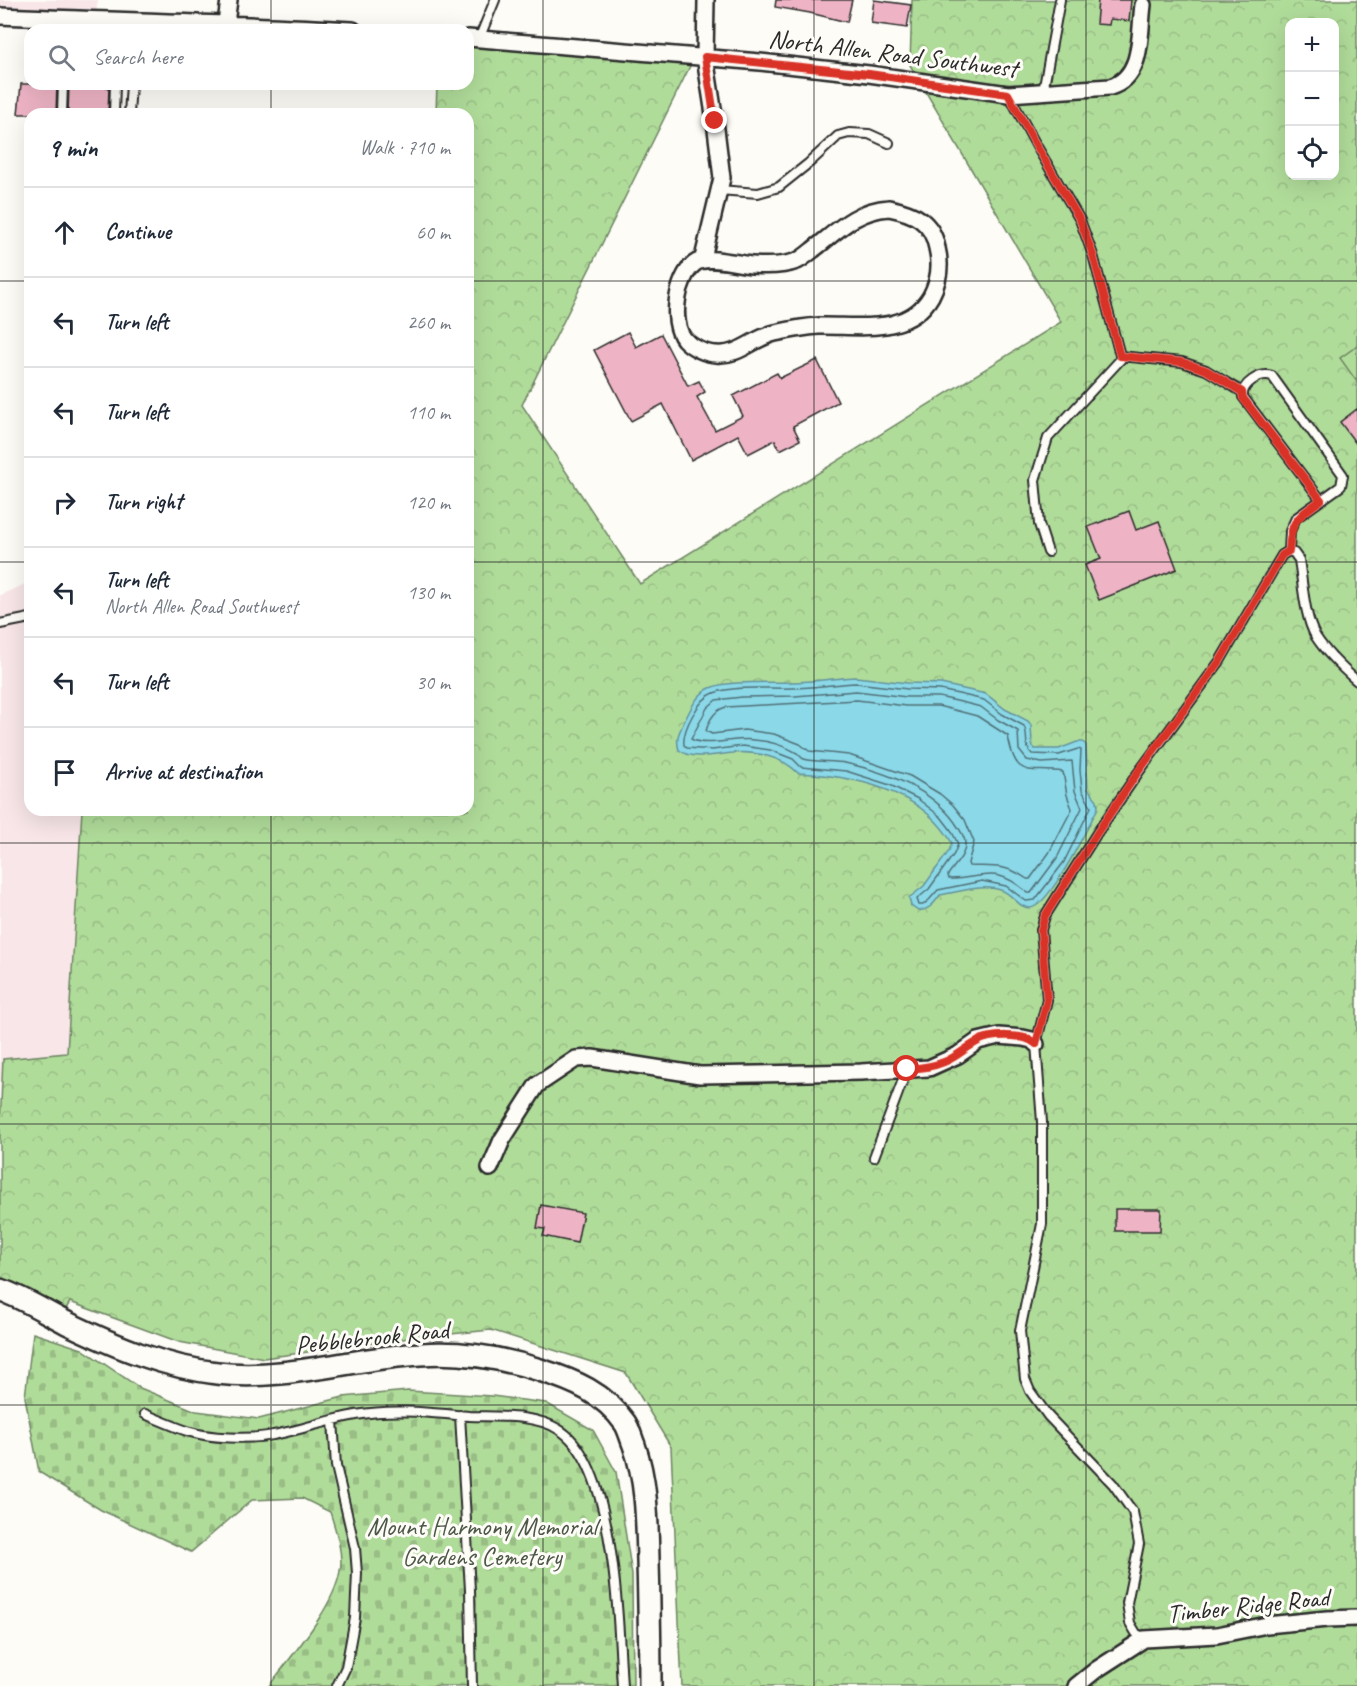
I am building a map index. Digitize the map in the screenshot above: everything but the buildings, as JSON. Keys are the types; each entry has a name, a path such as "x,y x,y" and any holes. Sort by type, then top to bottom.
{"street":[{"path":"226,23 229,0"},
{"path":"703,258 753,265 797,261 850,219 866,212 889,208 916,216 931,229 939,258 938,279 930,298 922,309 896,324 794,329 766,335 736,352 714,354 702,352 684,340 677,325 679,287 694,264 703,258 722,178 705,57 706,0"},
{"name":"North Allen Road Southwest","path":"474,38 705,57 869,74 1008,94 1110,87 1122,84 1131,74 1137,57 1143,5"},
{"path":"0,16 65,24"},
{"path":"195,24 244,24"},
{"path":"490,1168 502,1140 537,1085 576,1059 592,1058 700,1075 861,1072 929,1068 958,1055 978,1041 999,1036 1023,1038 1036,1044"},
{"name":"Pebblebrook Road","path":"0,1290 15,1295 115,1345 161,1362 215,1373 254,1376 421,1354 469,1354 520,1363 585,1386 606,1401 627,1425 640,1463 646,1499 651,1634 650,1686"},
{"name":"Timber Ridge Road","path":"1144,1639 1217,1635 1267,1625 1357,1618"},
{"path":"1076,1686 1144,1639"}],"lane":[{"path":"474,38 495,0"},
{"path":"1043,92 1060,0"},
{"path":"62,108 63,90"},
{"path":"114,108 115,90"},
{"path":"129,108 131,90"},
{"path":"1008,94 1080,220 1093,255 1120,356 1120,359 1048,438 1035,480 1039,524 1048,552"},
{"path":"719,190 758,193 778,188 838,136 849,133 869,134 889,143"},
{"path":"1120,356 1182,362 1206,370 1242,392"},
{"path":"1289,551 1290,531 1296,518 1341,486 1344,475 1272,376 1264,374 1259,376 1245,387 1242,392 1243,398 1321,500"},
{"path":"1289,551 1294,553 1299,560 1308,612 1315,635 1329,654 1357,681"},
{"path":"1144,1639 1136,1633 1130,1623 1127,1603 1139,1544 1133,1512 1113,1484 1048,1416 1030,1391 1025,1378 1020,1331 1042,1224 1042,1122 1036,1044 1047,1000 1041,930 1045,916 1097,833 1138,772 1220,661 1282,555 1289,551"},
{"path":"0,624 24,619"},
{"path":"874,1156 907,1069"},
{"path":"145,1414 188,1431 216,1436 271,1436 333,1420 384,1411 519,1419 548,1423 560,1429 572,1439 584,1457 598,1492 608,1538 616,1596 622,1686"},
{"path":"460,1415 470,1590 472,1686"},
{"path":"333,1420 336,1466 355,1548 357,1573 355,1618 346,1667 337,1686"}],"shaded area":[{"path":"0,0 98,0 96,12 0,13"},
{"path":"24,585 24,816 82,816 67,1053 3,1059 0,1126 0,595"}],"green space":[{"path":"912,0 1357,0 1357,1686 682,1686 671,1447 626,1373 491,1330 410,1338 264,1358 179,1342 70,1302 58,1322 0,1300 0,1126 3,1059 67,1053 82,816 474,816 474,108 436,108 437,90 474,90 474,38 698,50 522,405 640,584 1061,322 910,65"},
{"path":"1357,346 1357,382 1340,358"},
{"name":"Mount Harmony Memorial Gardens Cemetery","path":"33,1333 82,1349 140,1388 196,1411 259,1419 343,1397 408,1391 492,1396 546,1403 593,1430 616,1472 632,1575 633,1686 269,1686 321,1616 336,1585 341,1557 330,1512 302,1498 252,1500 191,1552 101,1510 39,1472 25,1397"}],"water":[{"path":"856,677 941,684 986,694 1005,709 1028,721 1031,725 1032,745 1035,749 1059,749 1077,742 1083,742 1086,745 1088,789 1097,800 1098,808 1058,881 1038,904 1030,908 1026,907 1003,891 980,888 940,895 931,906 918,911 911,906 909,898 924,886 949,851 952,843 939,825 923,810 885,789 864,782 798,773 785,763 768,756 741,753 698,756 679,750 679,734 692,706 705,691 717,685"}],"route":[{"path":"715,121 705,57 869,74 1008,94 1080,220 1093,255 1120,356 1182,362 1206,370 1242,392 1243,398 1321,500 1296,518 1290,531 1289,551 1282,555 1267,578 1220,661 1138,772 1045,916 1041,930 1047,1000 1036,1044 1032,1040 1023,1038 999,1036 978,1041 958,1055 929,1068 907,1069"}]}
